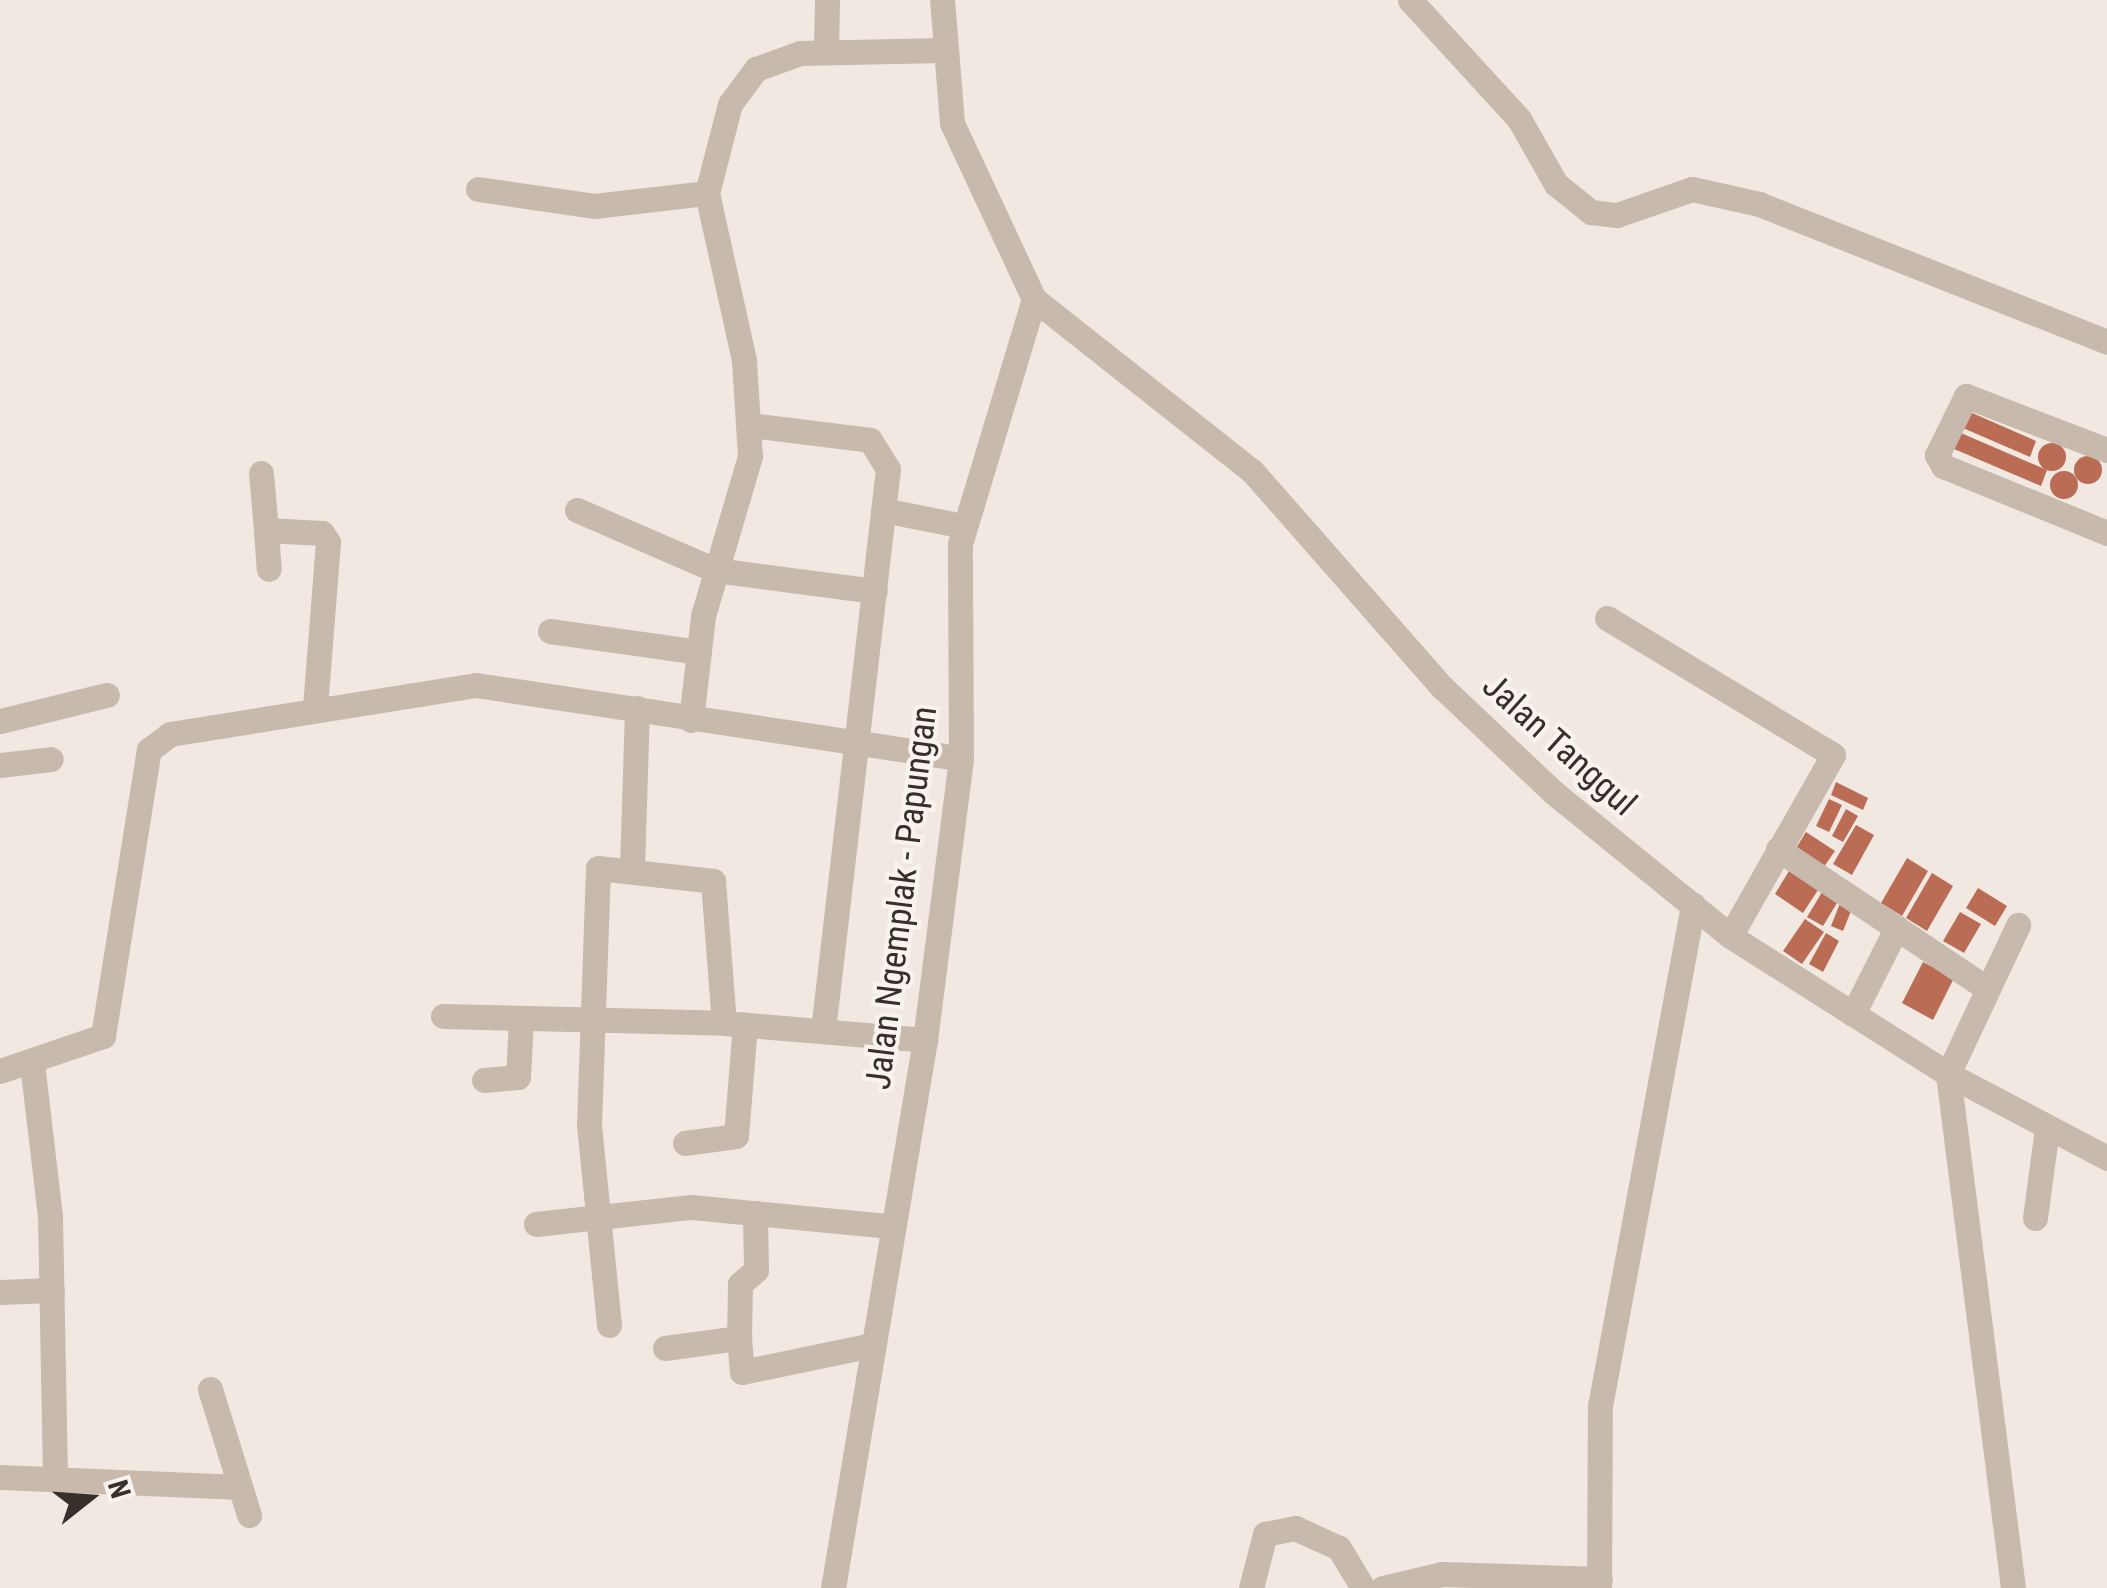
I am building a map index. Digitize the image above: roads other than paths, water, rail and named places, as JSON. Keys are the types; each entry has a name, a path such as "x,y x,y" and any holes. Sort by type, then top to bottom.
{"street":[{"path":"826,49 827,0"},
{"path":"942,0 943,50 952,123 1034,299"},
{"path":"1410,0 1519,119 1556,184 1591,212 1618,214 1692,189 1758,204 2107,342"},
{"path":"691,720 698,652 750,425 706,193 738,86 770,63 826,49 943,50"},
{"path":"478,189 594,206 706,193"},
{"name":"Jalan Ngemplak - Papungan","path":"833,1588 867,1346 925,1040 960,758 963,526 1034,299"},
{"name":"Jalan Tanggul","path":"1034,299 1252,471 1442,687 1730,936 1948,1074 2107,1158"},
{"path":"2107,450 1966,396 1937,455 1944,466 2107,533"},
{"path":"750,425 880,447 883,510 859,744 822,1031"},
{"path":"262,472 269,569"},
{"path":"577,510 715,570 875,590"},
{"path":"883,510 963,526"},
{"path":"266,530 322,533 328,542 326,707"},
{"path":"1607,618 1832,753 1730,936"},
{"path":"550,631 698,652"},
{"path":"0,1071 103,1036 156,739 476,684 691,720 960,758"},
{"path":"0,720 107,695"},
{"path":"632,868 637,708"},
{"path":"0,765 51,759"},
{"path":"1778,849 1988,989"},
{"path":"609,1324 594,1216 587,1022 594,877 604,865 714,882 735,1024 736,1136 685,1143"},
{"path":"1384,1588 1442,1574 1599,1583 1600,1406 1693,905"},
{"path":"2014,1588 1948,1074 2018,926"},
{"path":"1853,1014 1897,927"},
{"path":"443,1016 735,1024 925,1040"},
{"path":"484,1080 518,1076 521,1019"},
{"path":"32,1062 52,1290 55,1479"},
{"path":"2034,1218 2046,1128"},
{"path":"536,1224 674,1207 890,1226"},
{"path":"755,1213 756,1270 740,1284 742,1372 867,1346"},
{"path":"0,1292 52,1290"},
{"path":"665,1348 739,1338"},
{"path":"210,1390 236,1487 249,1515"},
{"path":"0,1477 236,1487"},
{"path":"1251,1588 1265,1534 1295,1528 1340,1548 1362,1588"}]}
